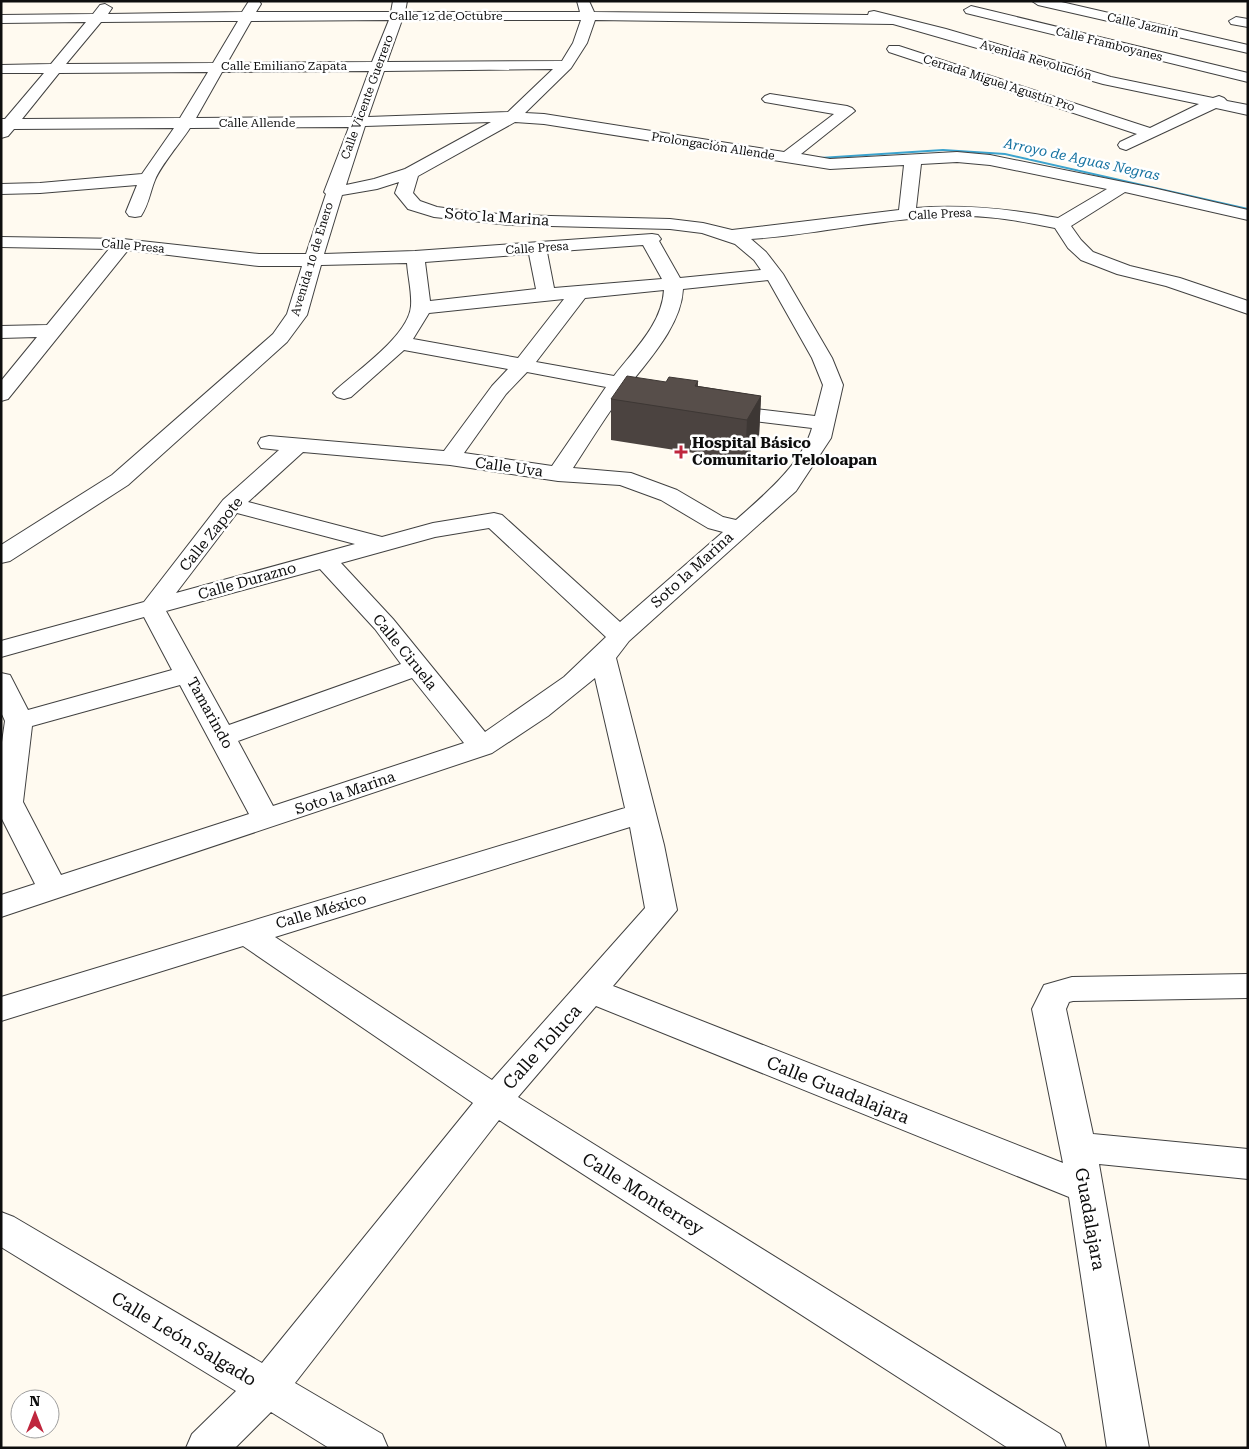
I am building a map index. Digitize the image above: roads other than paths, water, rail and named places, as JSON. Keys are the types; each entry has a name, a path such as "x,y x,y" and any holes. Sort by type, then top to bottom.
{"street":[{"path":"4,128 98,18 110,1"},
{"path":"135,212 144,193 147,179 185,124 256,1"},
{"path":"583,1 589,17"},
{"name":"Calle Framboyanes","path":"993,1 967,12 1248,78"},
{"name":"Calle Jazmín","path":"1038,1 1248,49"},
{"name":"Avenida Revolución","path":"842,6 918,27 943,25 1108,81 1248,110"},
{"name":"Calle 12 de Octubre","path":"1,19 248,16 398,9 589,17 753,17 892,20"},
{"name":"Calle Vicente Guerrero","path":"333,192 356,122 398,9"},
{"name":"Avenida 10 de Enero","path":"7,548 120,480 280,338 297,315 333,192 377,184 411,173 512,117 566,65 580,43 589,17"},
{"name":"Cerrada Miguel Agustín Pro","path":"943,25 894,49 1151,133"},
{"name":"Calle Emiliano Zapata","path":"1,69 566,65"},
{"path":"1126,145 1248,89"},
{"path":"770,99 848,111 787,157"},
{"name":"Calle Allende","path":"4,128 356,122 512,117"},
{"name":"Prolongación Allende","path":"512,117 544,119 830,164 957,157 990,160 1122,187 1248,216"},
{"path":"907,215 914,159"},
{"name":"Soto la Marina","path":"1,906 482,746 551,702 788,486 833,385 822,358 774,274 760,256 741,240 704,228 670,224 510,220 434,212 414,205 404,194 411,173"},
{"path":"1,189 40,188 147,179"},
{"path":"1122,187 1061,224 1074,244 1087,256 1124,270 1173,282 1248,308"},
{"name":"Calle Presa","path":"6,242 123,244 259,260 312,260 415,257 649,239 730,235 907,215 963,211 998,213 1061,224"},
{"path":"558,474 619,393 666,321 672,302 674,284 649,239"},
{"path":"1,395 123,244"},
{"path":"537,249 546,294"},
{"path":"344,393 400,343 416,322 421,308 415,257"},
{"path":"421,308 546,294 579,293 774,274"},
{"path":"450,458 499,390 523,365 579,293"},
{"path":"1,332 51,331"},
{"path":"400,343 523,365 619,393"},
{"path":"706,409 813,433"},
{"name":"Calle Uva","path":"268,443 450,458 558,474 623,478 669,495 716,523 740,528"},
{"name":"Calle Zapote","path":"152,608 231,505 298,445"},
{"path":"231,505 382,544"},
{"name":"Calle Durazno","path":"1,649 433,530 494,520 612,647"},
{"name":"Calle Ciruela","path":"325,560 384,624 482,746"},
{"name":"Tamarindo","path":"152,608 266,819"},
{"name":"Calle Toluca","path":"207,1448 266,1389 495,1100 661,910 649,845 640,814 612,647"},
{"path":"223,737 417,667"},
{"path":"19,721 188,674"},
{"path":"1,681 19,721 4,803 53,888"},
{"name":"Calle México","path":"1,1009 640,814"},
{"name":"Calle Monterrey","path":"246,933 495,1100 971,1403 1045,1448"},
{"name":"Guadalajara","path":"1128,1448 1086,1188 1049,1009 1056,994 1072,989 1248,986"},
{"name":"Calle Guadalajara","path":"592,991 1086,1188"},
{"path":"1077,1147 1248,1164"},
{"name":"Calle León Salgado","path":"1,1228 367,1448"}],"waterway":[{"name":"Arroyo de Aguas Negras","path":"820,158 943,150 1005,154 1248,209"}],"place":[{"name":"Hospital Básico Comunitario Teloloapan","path":"681,452"}]}
